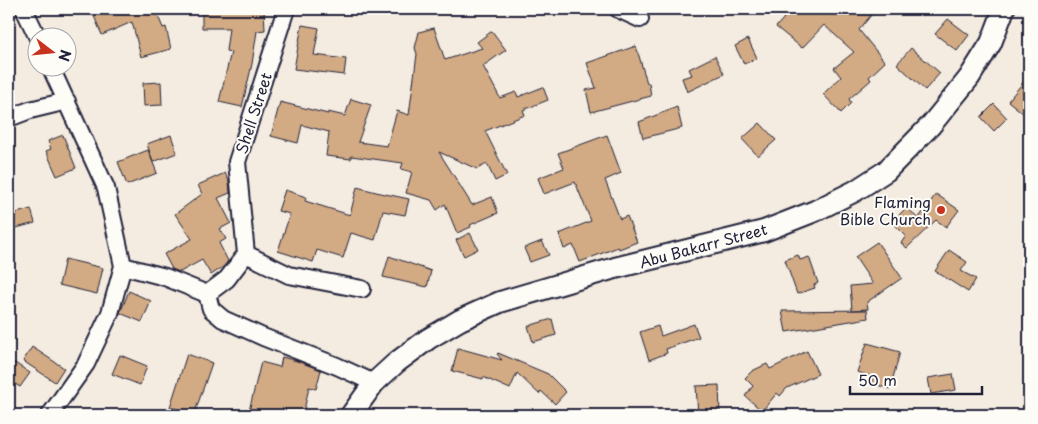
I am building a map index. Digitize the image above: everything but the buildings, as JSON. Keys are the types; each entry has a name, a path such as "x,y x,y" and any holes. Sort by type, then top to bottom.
{"street":[{"path":"24,9 33,28"},
{"name":"Shell Street","path":"246,254 236,162 286,9"},
{"path":"618,9 640,19"},
{"name":"Abu Bakarr Street","path":"351,415 374,383 397,362 428,339 460,320 500,302 615,268 764,231 815,211 855,191 886,171 931,125 969,78 991,43 1004,9"},
{"path":"50,415 86,364 110,313 123,266 106,188 56,78"},
{"path":"9,118 30,110 67,101"},
{"path":"207,294 227,279 246,254 289,275 362,289"},
{"path":"123,266 165,277 207,294"},
{"path":"207,294 211,310 223,319 374,383"}],"place":[{"name":"Flaming Bible Church","path":"941,210"}]}
